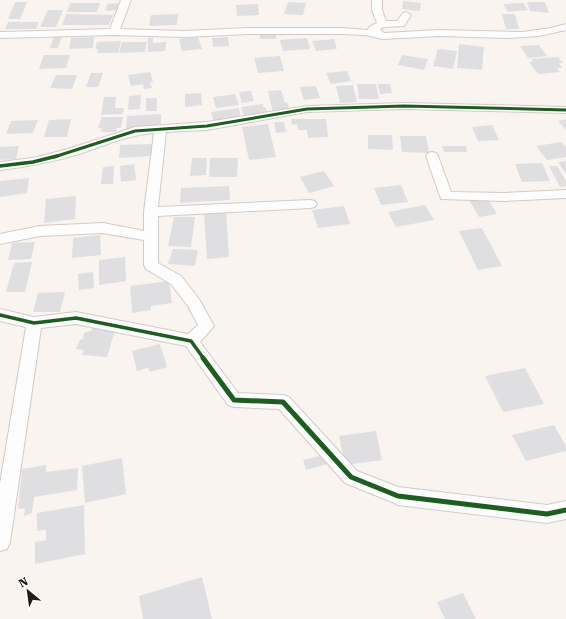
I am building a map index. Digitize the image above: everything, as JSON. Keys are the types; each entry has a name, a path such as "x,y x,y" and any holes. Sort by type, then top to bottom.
{"street":[{"path":"114,32 126,0"},
{"path":"377,0 377,10 382,24"},
{"path":"382,36 373,29 382,24 400,24 406,15"},
{"path":"1,37 114,32 184,34 342,31 366,32 382,36 445,33 495,35 550,32 566,27"},
{"path":"0,166 33,162 72,152 135,131 207,126 307,109 404,106 566,110"},
{"path":"160,130 152,212 151,265 176,280 194,303 206,326 191,341"},
{"path":"432,156 446,196 505,197 566,194"},
{"path":"152,212 310,204"},
{"path":"0,239 40,231 103,228 151,237"},
{"path":"0,315 34,323 76,318 191,341 234,400 283,402 351,477 398,496 547,514 566,510"},
{"path":"0,542 34,323"}],"building":[{"path":"403,1 421,3 420,11 402,9"},
{"path":"15,2 27,2 20,19 8,19"},
{"path":"288,2 306,3 303,15 284,14"},
{"path":"527,2 545,2 549,13 530,11"},
{"path":"70,3 100,3 97,12 67,12"},
{"path":"118,3 118,10 106,11 107,4"},
{"path":"523,3 528,10 508,12 503,4"},
{"path":"258,4 259,15 237,16 236,5"},
{"path":"48,10 63,10 56,27 40,27"},
{"path":"66,14 113,15 109,25 62,25"},
{"path":"178,14 177,25 149,26 151,15"},
{"path":"502,14 515,14 519,29 506,29"},
{"path":"8,22 39,22 36,29 5,29"},
{"path":"260,33 276,33 276,39 260,39"},
{"path":"54,36 62,36 58,48 50,48"},
{"path":"94,37 93,48 69,49 71,38"},
{"path":"198,37 202,49 182,51 179,39"},
{"path":"228,37 229,46 213,47 212,38"},
{"path":"148,38 153,38 153,43 166,42 165,51 148,52"},
{"path":"307,38 310,49 283,51 280,40"},
{"path":"334,39 337,49 316,51 312,41"},
{"path":"121,41 118,53 97,53 98,49 95,49 97,42"},
{"path":"122,42 147,42 145,52 119,53"},
{"path":"459,44 484,47 482,70 457,68"},
{"path":"539,45 547,56 528,58 520,46"},
{"path":"438,49 457,51 453,69 433,66"},
{"path":"44,55 70,55 66,68 39,69"},
{"path":"402,55 428,59 424,70 398,65"},
{"path":"280,56 284,71 258,73 254,58"},
{"path":"558,57 563,63 559,63 562,68 557,68 560,72 538,74 529,62 533,62 531,59"},
{"path":"347,71 351,81 331,84 326,73"},
{"path":"150,72 153,82 150,83 152,88 144,89 143,84 131,86 128,75"},
{"path":"91,73 103,73 98,87 86,87"},
{"path":"56,75 77,75 72,89 50,88"},
{"path":"357,84 376,84 379,99 359,99"},
{"path":"378,84 390,84 392,93 380,94"},
{"path":"353,85 357,102 340,103 336,86"},
{"path":"316,86 320,98 304,100 300,87"},
{"path":"281,90 285,103 287,102 290,112 273,113 268,91"},
{"path":"251,91 254,101 242,103 239,92"},
{"path":"201,93 202,105 185,107 185,94"},
{"path":"235,94 239,105 216,108 213,97"},
{"path":"141,95 140,109 128,110 129,96"},
{"path":"104,97 116,97 115,108 124,108 123,114 101,115"},
{"path":"146,98 157,98 157,111 146,111"},
{"path":"263,104 263,107 265,107 268,114 244,117 241,107"},
{"path":"239,108 241,119 214,122 211,112"},
{"path":"161,114 161,127 126,129 127,116"},
{"path":"102,117 123,117 121,128 117,128 116,132 101,132 102,128 98,128"},
{"path":"71,119 67,137 44,137 49,120"},
{"path":"291,119 326,119 328,137 308,138 307,130 298,130 297,124 292,125"},
{"path":"566,119 566,130 558,121"},
{"path":"38,120 33,133 6,134 11,121"},
{"path":"274,122 284,122 286,132 276,133"},
{"path":"268,124 276,157 249,160 242,127"},
{"path":"492,125 499,140 478,141 472,127"},
{"path":"368,135 392,135 393,150 368,149"},
{"path":"400,136 426,136 429,153 402,152"},
{"path":"561,142 566,147 566,157 547,160 536,146"},
{"path":"152,144 151,156 119,158 120,145"},
{"path":"19,146 16,159 0,160 0,147"},
{"path":"442,146 466,146 467,152 444,152"},
{"path":"192,158 207,158 206,175 190,176"},
{"path":"210,158 238,158 237,177 209,177"},
{"path":"566,161 566,174 558,162"},
{"path":"542,163 550,181 522,182 515,164"},
{"path":"134,164 136,180 121,182 120,166"},
{"path":"114,166 113,184 101,184 103,167"},
{"path":"549,166 557,166 566,181 566,186 560,187"},
{"path":"324,171 334,186 309,193 300,177"},
{"path":"29,178 27,193 0,197 0,181"},
{"path":"401,185 408,202 381,205 374,188"},
{"path":"229,186 230,200 180,203 181,188"},
{"path":"76,196 75,219 44,223 46,199"},
{"path":"487,197 497,214 479,217 469,200"},
{"path":"425,205 434,220 396,227 388,212"},
{"path":"344,206 350,224 318,228 312,210"},
{"path":"226,211 229,257 207,259 204,213"},
{"path":"174,217 195,217 191,247 168,246"},
{"path":"482,228 502,266 478,270 459,231"},
{"path":"100,235 101,255 72,258 73,238"},
{"path":"35,242 31,259 8,260 12,243"},
{"path":"173,249 198,250 195,266 168,264"},
{"path":"125,257 126,281 99,285 99,260"},
{"path":"32,262 25,292 6,292 14,263"},
{"path":"93,272 94,288 79,290 78,274"},
{"path":"169,281 172,303 151,306 151,310 132,313 130,286"},
{"path":"65,292 60,312 33,312 38,293"},
{"path":"92,328 115,330 107,357 82,355 84,350 76,349 80,340 83,339 84,333 91,331"},
{"path":"160,344 167,367 150,372 148,368 137,371 132,351"},
{"path":"525,368 544,404 503,412 485,376"},
{"path":"554,425 566,446 566,451 526,461 512,435"},
{"path":"376,431 382,460 345,465 339,436"},
{"path":"325,455 328,464 306,470 303,460"},
{"path":"122,458 126,494 85,503 82,466"},
{"path":"46,465 46,472 78,468 77,490 34,497 32,513 24,516 25,508 18,509 22,469"},
{"path":"84,505 85,554 35,564 35,542 46,540 46,530 37,531 37,513"},
{"path":"202,577 212,619 143,619 139,596"},
{"path":"463,593 476,619 445,619 437,602"}],"cycle path":[{"path":"0,166 33,162 72,152 135,131 207,126 307,109 404,106 566,110"},
{"path":"0,315 34,323 76,318 191,341 234,400 283,402 351,477 398,496 547,514 566,510"}]}
